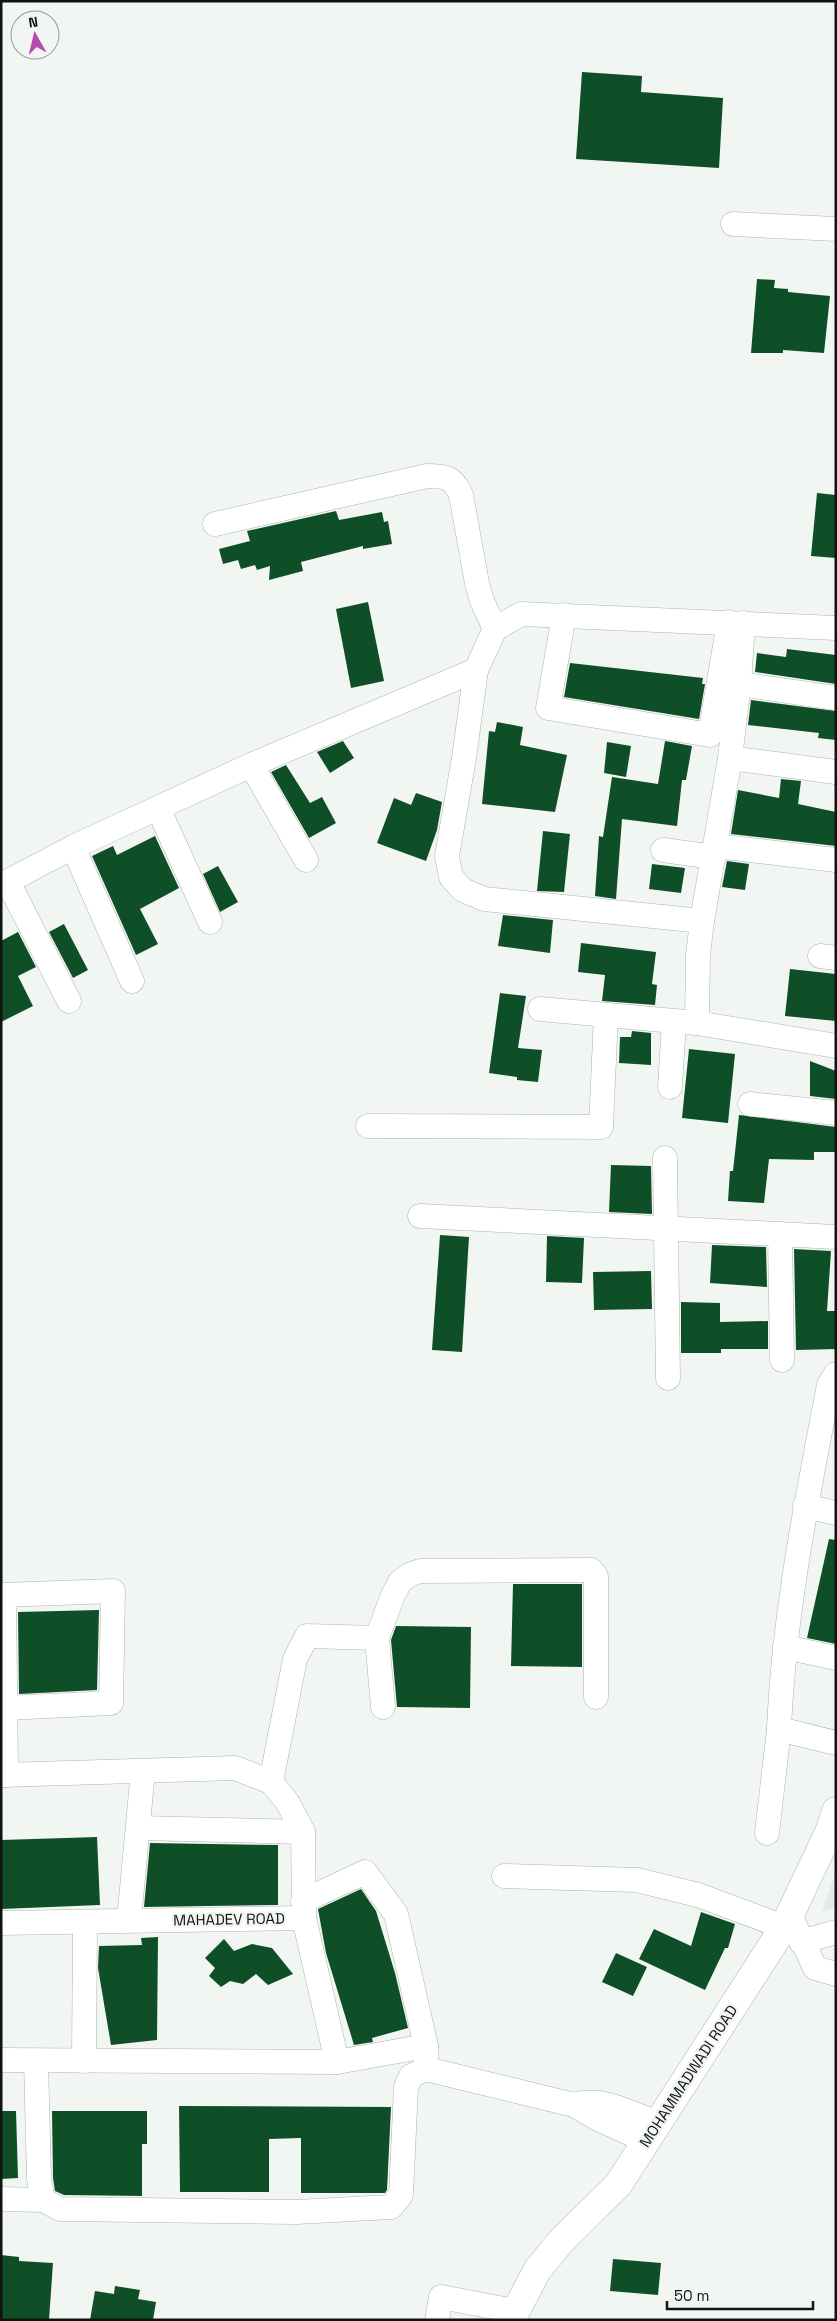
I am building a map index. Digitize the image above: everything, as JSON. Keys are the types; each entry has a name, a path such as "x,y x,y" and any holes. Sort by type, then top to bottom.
{"main road":[{"name":"MOHAMMADWADI ROAD","path":"513,2315 538,2269 562,2240 618,2185 652,2132 792,1928 836,1812"}],"street":[{"path":"733,224 836,229"},
{"path":"215,524 426,476 444,476 456,483 461,495 477,583 482,601 495,629"},
{"path":"702,920 484,899 463,890 451,877 447,856 476,670 495,629 521,614 736,622 836,628"},
{"path":"564,615 548,708 710,735 736,622"},
{"path":"670,1087 686,1022 730,758 739,684 736,622"},
{"path":"69,1001 5,883 73,847 251,765 476,670"},
{"path":"739,684 836,698"},
{"path":"730,758 836,772"},
{"path":"251,765 306,860"},
{"path":"158,808 210,922"},
{"path":"73,847 132,981"},
{"path":"663,850 715,851 836,860"},
{"path":"540,1009 686,1022 836,1046"},
{"path":"368,1126 601,1127 606,1015"},
{"path":"750,1104 836,1113"},
{"path":"665,1158 668,1378"},
{"path":"420,1216 836,1237"},
{"path":"780,1234 782,1360"},
{"path":"767,1833 779,1729 785,1647 805,1506 829,1385 836,1374"},
{"path":"805,1506 836,1513"},
{"path":"384,1707 371,1638 400,1582 409,1575 420,1571 592,1570 596,1576 596,1697"},
{"path":"6,1708 111,1703 113,1591 4,1595 6,1708 4,1775 235,1768 271,1782 288,1803 303,1832 303,1909 337,2062"},
{"path":"271,1782 295,1659 307,1636 371,1638"},
{"path":"785,1647 836,1658"},
{"path":"779,1729 836,1742"},
{"path":"129,1920 143,1771"},
{"path":"138,1828 303,1832"},
{"name":"MAHADEV ROAD","path":"1,1923 85,1923 303,1909 365,1872 396,1914 426,2057"},
{"path":"504,1876 637,1880 698,1895 792,1928 836,1932"},
{"path":"84,2061 85,1923"},
{"path":"792,1928 815,1968 836,1974"},
{"path":"1,2199 42,2200 60,2208 296,2212 391,2207 401,2195 406,2086 411,2076 426,2057"},
{"path":"1,2060 337,2062 426,2057 574,2105 596,2118 652,2132"},
{"path":"36,2060 39,2180 42,2200"},
{"path":"437,2320 441,2297 513,2315"}],"shaded area":[{"path":"836,1870 836,1908 822,1912"}],"building":[{"path":"582,72 642,76 641,92 723,98 719,168 576,159"},
{"path":"757,279 775,280 774,288 788,289 788,292 830,296 824,353 783,350 783,353 751,353"},
{"path":"817,493 836,495 836,558 811,556"},
{"path":"336,511 339,520 382,512 384,522 388,521 392,544 363,549 363,546 301,562 303,571 269,580 270,566 257,570 255,565 241,569 238,560 223,564 219,549 250,541 247,531"},
{"path":"368,602 384,681 351,688 336,609"},
{"path":"787,649 836,655 836,684 755,672 757,653 786,657"},
{"path":"570,663 703,678 702,684 705,684 699,719 564,697"},
{"path":"751,700 836,711 836,740 818,738 819,733 748,725"},
{"path":"497,722 523,727 520,745 567,755 555,812 482,804 489,731 495,732"},
{"path":"343,741 354,758 330,773 317,752"},
{"path":"665,741 692,746 686,780 682,780 677,826 622,819 616,899 595,896 599,836 603,837 612,777 658,784"},
{"path":"607,742 631,746 626,777 604,773"},
{"path":"286,765 310,803 322,797 336,823 309,838 271,772"},
{"path":"781,779 801,781 798,804 836,812 836,846 731,834 738,790 779,798"},
{"path":"416,793 442,802 437,830 426,861 377,843 394,798 411,805"},
{"path":"543,831 570,834 564,892 537,891"},
{"path":"155,836 179,888 140,909 158,944 136,955 92,856 113,846 117,855"},
{"path":"727,861 749,864 745,890 722,887"},
{"path":"652,864 685,868 681,893 649,889"},
{"path":"218,866 238,902 220,912 203,874"},
{"path":"503,915 553,920 550,953 498,946"},
{"path":"64,924 88,970 73,978 49,932"},
{"path":"18,932 36,967 18,976 33,1006 1,1022 1,941"},
{"path":"581,943 656,952 652,984 657,985 655,1005 602,1001 605,975 578,972"},
{"path":"790,969 836,974 836,1021 785,1016"},
{"path":"500,993 526,996 518,1048 542,1050 538,1082 517,1080 517,1077 489,1073"},
{"path":"632,1031 651,1033 651,1065 619,1063 620,1037 631,1037"},
{"path":"689,1049 735,1054 728,1123 682,1118"},
{"path":"810,1061 836,1071 836,1099 810,1096"},
{"path":"739,1115 836,1127 836,1152 814,1152 814,1160 769,1159 764,1203 728,1201 730,1171 733,1171"},
{"path":"611,1165 651,1166 652,1214 609,1212"},
{"path":"440,1235 469,1237 462,1352 432,1350"},
{"path":"547,1236 584,1238 582,1283 546,1282"},
{"path":"712,1245 766,1247 767,1287 710,1283"},
{"path":"794,1249 831,1251 827,1311 836,1311 836,1349 796,1350"},
{"path":"651,1271 652,1309 594,1310 593,1272"},
{"path":"681,1302 720,1303 720,1322 768,1321 768,1349 721,1349 721,1353 681,1353"},
{"path":"829,1539 836,1540 836,1644 807,1638"},
{"path":"513,1584 582,1584 582,1667 511,1666"},
{"path":"99,1610 97,1690 19,1694 18,1612"},
{"path":"396,1626 471,1627 470,1708 397,1707 391,1640"},
{"path":"97,1837 100,1905 1,1909 1,1840"},
{"path":"150,1843 278,1845 278,1905 144,1907"},
{"path":"361,1889 376,1911 395,1973 408,2028 372,2038 373,2042 354,2045 326,1953 318,1909"},
{"path":"701,1912 735,1924 728,1948 725,1948 705,1990 639,1959 654,1929 691,1946"},
{"path":"158,1937 157,2040 111,2045 98,1968 99,1946 142,1945 141,1938"},
{"path":"224,1939 234,1951 252,1944 272,1948 293,1974 268,1985 256,1974 243,1984 230,1981 221,1987 209,1976 215,1968 205,1958"},
{"path":"616,1953 647,1967 633,1996 602,1982"},
{"path":"179,2106 391,2107 387,2190 385,2193 301,2193 301,2138 269,2139 269,2192 180,2192"},
{"path":"1,2111 16,2111 18,2178 1,2179"},
{"path":"52,2111 147,2111 147,2144 142,2144 142,2196 64,2195 55,2191 53,2178"},
{"path":"1,2255 19,2257 19,2261 53,2263 49,2320 2,2320"},
{"path":"613,2259 661,2263 658,2295 610,2291"},
{"path":"115,2286 140,2290 138,2299 156,2302 153,2320 90,2320 95,2291 114,2294"}]}
